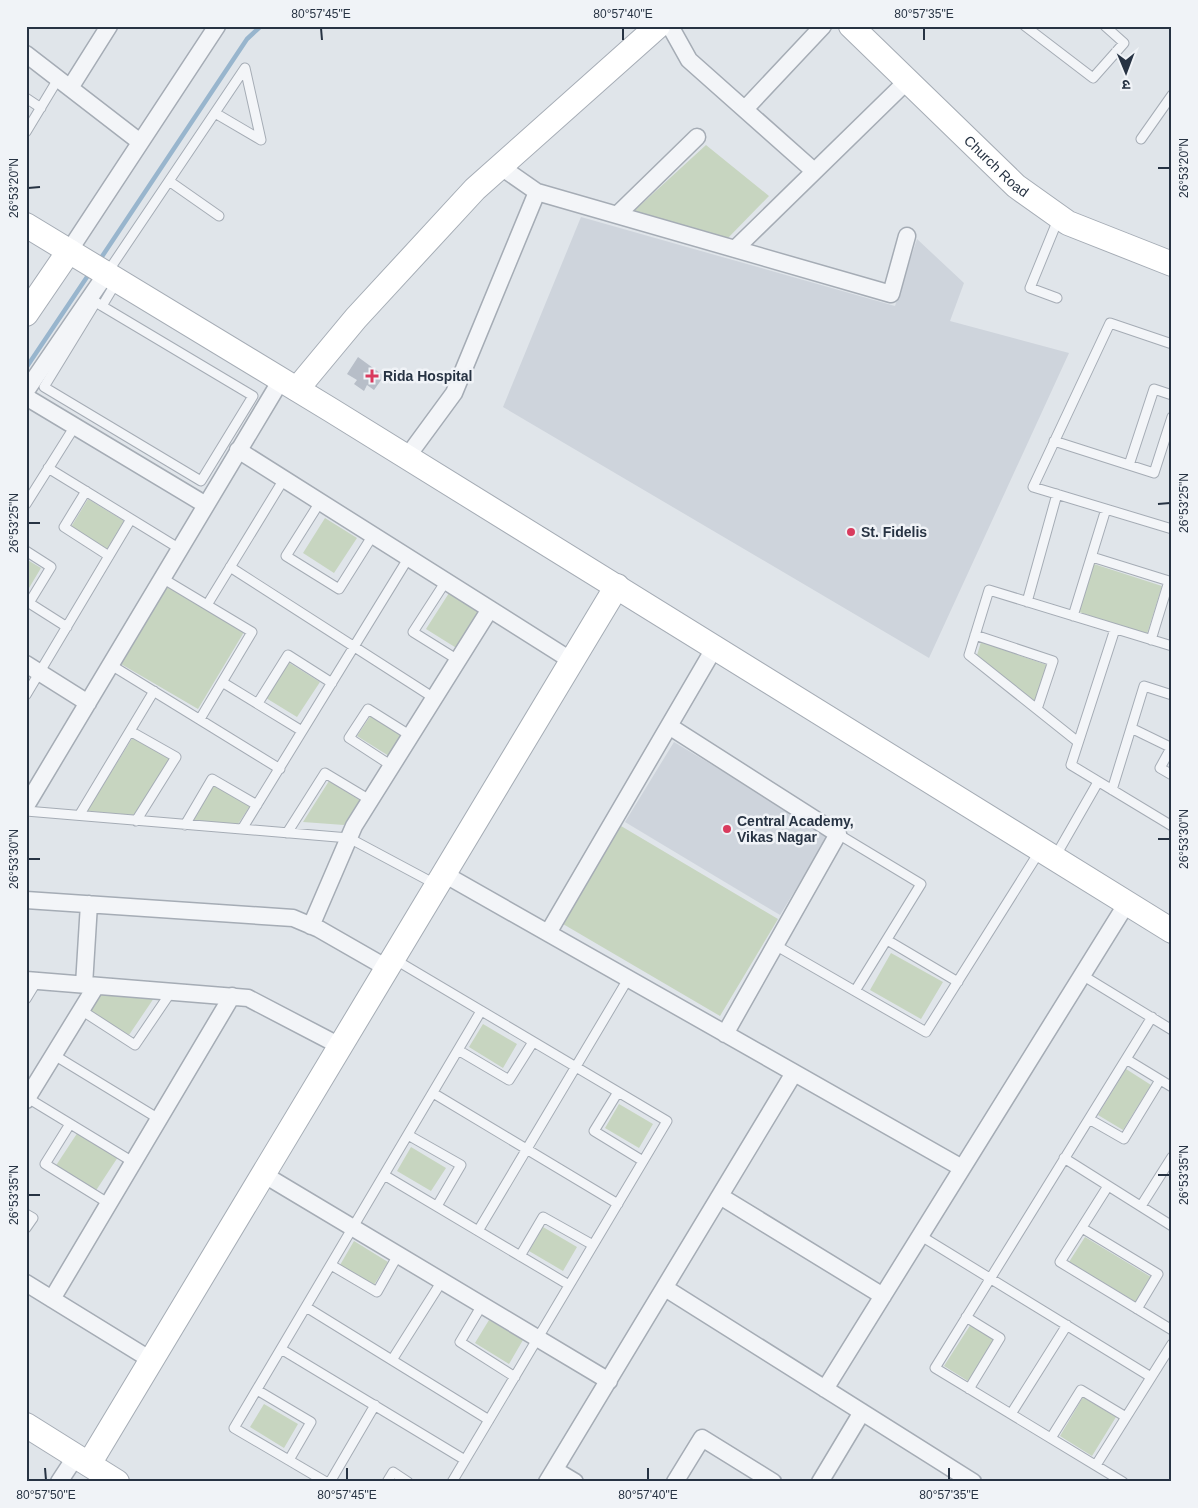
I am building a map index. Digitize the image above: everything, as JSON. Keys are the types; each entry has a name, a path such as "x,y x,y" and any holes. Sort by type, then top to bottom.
{"street":[{"path":"64,83 109,26"},
{"path":"26,391 96,267 140,142 217,26"},
{"path":"26,806 238,450 288,384 363,311 475,190 658,26"},
{"path":"670,26 689,60 814,171"},
{"path":"744,109 823,26"},
{"name":"Church Road","path":"851,26 1016,186 1068,223 1172,264"},
{"path":"26,54 140,142"},
{"path":"735,248 907,81"},
{"path":"618,214 697,138"},
{"path":"501,167 537,192 891,294 907,236"},
{"path":"407,457 454,393 537,192"},
{"path":"26,225 407,457 1172,931"},
{"path":"26,314 96,267"},
{"path":"26,397 206,505"},
{"path":"238,450 572,661"},
{"path":"59,1482 82,1460 151,1360 616,586"},
{"path":"311,926 349,838 370,800 490,609"},
{"path":"548,933 715,647"},
{"path":"33,668 88,702"},
{"path":"669,726 838,834 725,1034"},
{"path":"440,880 548,933 962,1168"},
{"path":"26,900 292,918 390,963"},
{"path":"825,1389 1127,903"},
{"path":"27,1098 81,1010 90,985 89,904"},
{"path":"32,980 248,998 340,1046"},
{"path":"52,1299 232,996"},
{"path":"575,1482 551,1476 794,1073"},
{"path":"263,1174 609,1381"},
{"path":"720,1196 883,1296"},
{"path":"26,1283 151,1360"},
{"path":"665,1288 972,1482"},
{"path":"820,1482 862,1412"},
{"path":"26,1425 117,1482"},
{"path":"675,1482 702,1438 773,1482"}],"lane":[{"path":"1025,26 1093,78 1124,44 1105,26"},
{"path":"102,306 96,267 169,181 214,114 225,98 245,68 261,140 214,114"},
{"path":"26,132 41,108 64,83"},
{"path":"1141,139 1172,95"},
{"path":"26,98 41,108"},
{"path":"169,181 219,216"},
{"path":"1057,298 1030,288 1059,216"},
{"path":"96,302 102,306 253,396 202,481 44,387 96,302"},
{"path":"1172,344 1110,323 1033,487 1172,529"},
{"path":"1129,465 1154,389 1172,395"},
{"path":"1054,442 1154,473 1172,418"},
{"path":"26,504 74,426"},
{"path":"48,468 180,549"},
{"path":"207,605 284,479"},
{"path":"86,491 64,527 109,556"},
{"path":"1027,602 1057,494"},
{"path":"320,502 286,556 339,589 373,535"},
{"path":"1073,616 1106,509"},
{"path":"26,695 33,668 67,627 131,519"},
{"path":"26,551 51,566 28,602 67,627"},
{"path":"242,830 408,557"},
{"path":"1092,557 1169,581 1151,640"},
{"path":"230,567 434,698"},
{"path":"162,578 252,632 200,719"},
{"path":"446,581 413,632 458,660"},
{"path":"1078,742 969,656 989,590 1172,646"},
{"path":"1115,629 1071,765 1172,826"},
{"path":"975,635 1053,660 1037,709"},
{"path":"258,704 288,655 332,683"},
{"path":"111,665 280,769"},
{"path":"222,682 302,731"},
{"path":"1112,790 1144,686 1172,694"},
{"path":"80,814 154,691"},
{"path":"392,766 349,738 368,708 410,736"},
{"path":"1132,728 1171,748 1160,768 1172,775"},
{"path":"130,731 176,757 136,821"},
{"path":"287,833 325,773 370,800"},
{"path":"185,825 212,779 257,806"},
{"path":"775,945 926,1032 958,982 1098,782"},
{"path":"26,811 80,814 136,821 349,838 440,880"},
{"path":"838,834 921,884 855,991"},
{"path":"887,940 958,982"},
{"path":"390,963 481,1011 667,1121 452,1482"},
{"path":"1082,975 1172,1030"},
{"path":"478,1231 628,979"},
{"path":"26,999 32,980"},
{"path":"81,1010 134,1045 171,992"},
{"path":"326,1482 234,1428 481,1011"},
{"path":"1123,1482 935,1368 1152,1017"},
{"path":"458,1050 509,1080 533,1042"},
{"path":"54,1055 159,1119"},
{"path":"1126,1059 1172,1087"},
{"path":"1089,1119 1124,1139 1160,1080"},
{"path":"618,1092 594,1131 643,1161"},
{"path":"433,1093 618,1204"},
{"path":"27,1098 133,1162"},
{"path":"70,1124 45,1164 108,1203"},
{"path":"408,1135 460,1165 436,1206"},
{"path":"1141,1206 1172,1157"},
{"path":"1064,1158 1172,1226"},
{"path":"384,1175 569,1285"},
{"path":"1108,1186 1060,1262 1172,1330"},
{"path":"26,1214 33,1218 26,1228"},
{"path":"520,1256 543,1217 593,1245"},
{"path":"1082,1228 1158,1274 1137,1309"},
{"path":"920,1236 1151,1377"},
{"path":"331,1265 377,1292 398,1255"},
{"path":"392,1360 442,1281"},
{"path":"482,1305 460,1342 515,1377"},
{"path":"306,1307 489,1420"},
{"path":"966,1317 1000,1338 969,1389"},
{"path":"1011,1414 1067,1325"},
{"path":"1096,1466 1172,1344"},
{"path":"281,1349 466,1460"},
{"path":"256,1390 311,1422 289,1460"},
{"path":"1051,1438 1081,1390 1126,1417"},
{"path":"330,1482 375,1405"},
{"path":"387,1482 394,1472 408,1482"}],"shaded area":[{"name":"St. Fidelis","path":"581,217 895,306 917,239 964,283 950,321 1069,353 929,658 503,407"},
{"name":"Central Academy, Vikas Nagar","path":"674,742 829,835 780,915 625,822"}],"green space":[{"path":"706,145 769,196 728,238 634,211"},
{"path":"88,499 124,521 107,549 71,527"},
{"path":"325,518 357,538 334,573 303,553"},
{"path":"26,559 41,568 26,593"},
{"path":"1094,564 1162,586 1147,634 1079,612"},
{"path":"167,587 244,632 198,709 121,664"},
{"path":"449,593 481,613 458,649 426,629"},
{"path":"981,642 1047,665 1035,702 977,655"},
{"path":"288,662 320,682 297,717 266,698"},
{"path":"371,715 403,735 389,756 357,736"},
{"path":"133,737 171,759 134,815 87,811"},
{"path":"329,781 361,801 344,825 303,822"},
{"path":"215,784 250,806 238,824 192,821"},
{"path":"621,826 778,919 720,1016 563,924"},
{"path":"891,953 943,982 921,1019 870,990"},
{"path":"101,991 154,998 129,1035 90,1011"},
{"path":"483,1024 517,1044 503,1068 469,1047"},
{"path":"1126,1069 1151,1085 1123,1130 1098,1115"},
{"path":"619,1104 653,1124 639,1148 605,1128"},
{"path":"78,1132 118,1157 95,1192 55,1167"},
{"path":"411,1147 446,1168 431,1191 397,1171"},
{"path":"543,1227 577,1247 563,1271 529,1251"},
{"path":"1085,1237 1151,1277 1136,1302 1069,1262"},
{"path":"354,1241 388,1262 374,1285 340,1265"},
{"path":"489,1320 523,1340 509,1364 475,1343"},
{"path":"971,1324 995,1339 968,1381 944,1366"},
{"path":"1083,1397 1116,1417 1092,1456 1060,1436"},
{"path":"264,1404 298,1424 284,1448 250,1427"}],"building":[{"path":"358,357 384,376 374,390 367,385 364,391 354,384 357,380 347,374"}],"waterway":[{"path":"99,261 247,39 261,26"},
{"path":"26,368 91,271"}],"place":[{"name":"Rida Hospital","path":"372,376"},
{"name":"St. Fidelis","path":"851,532"},
{"name":"Central Academy, Vikas Nagar","path":"727,829"}]}
